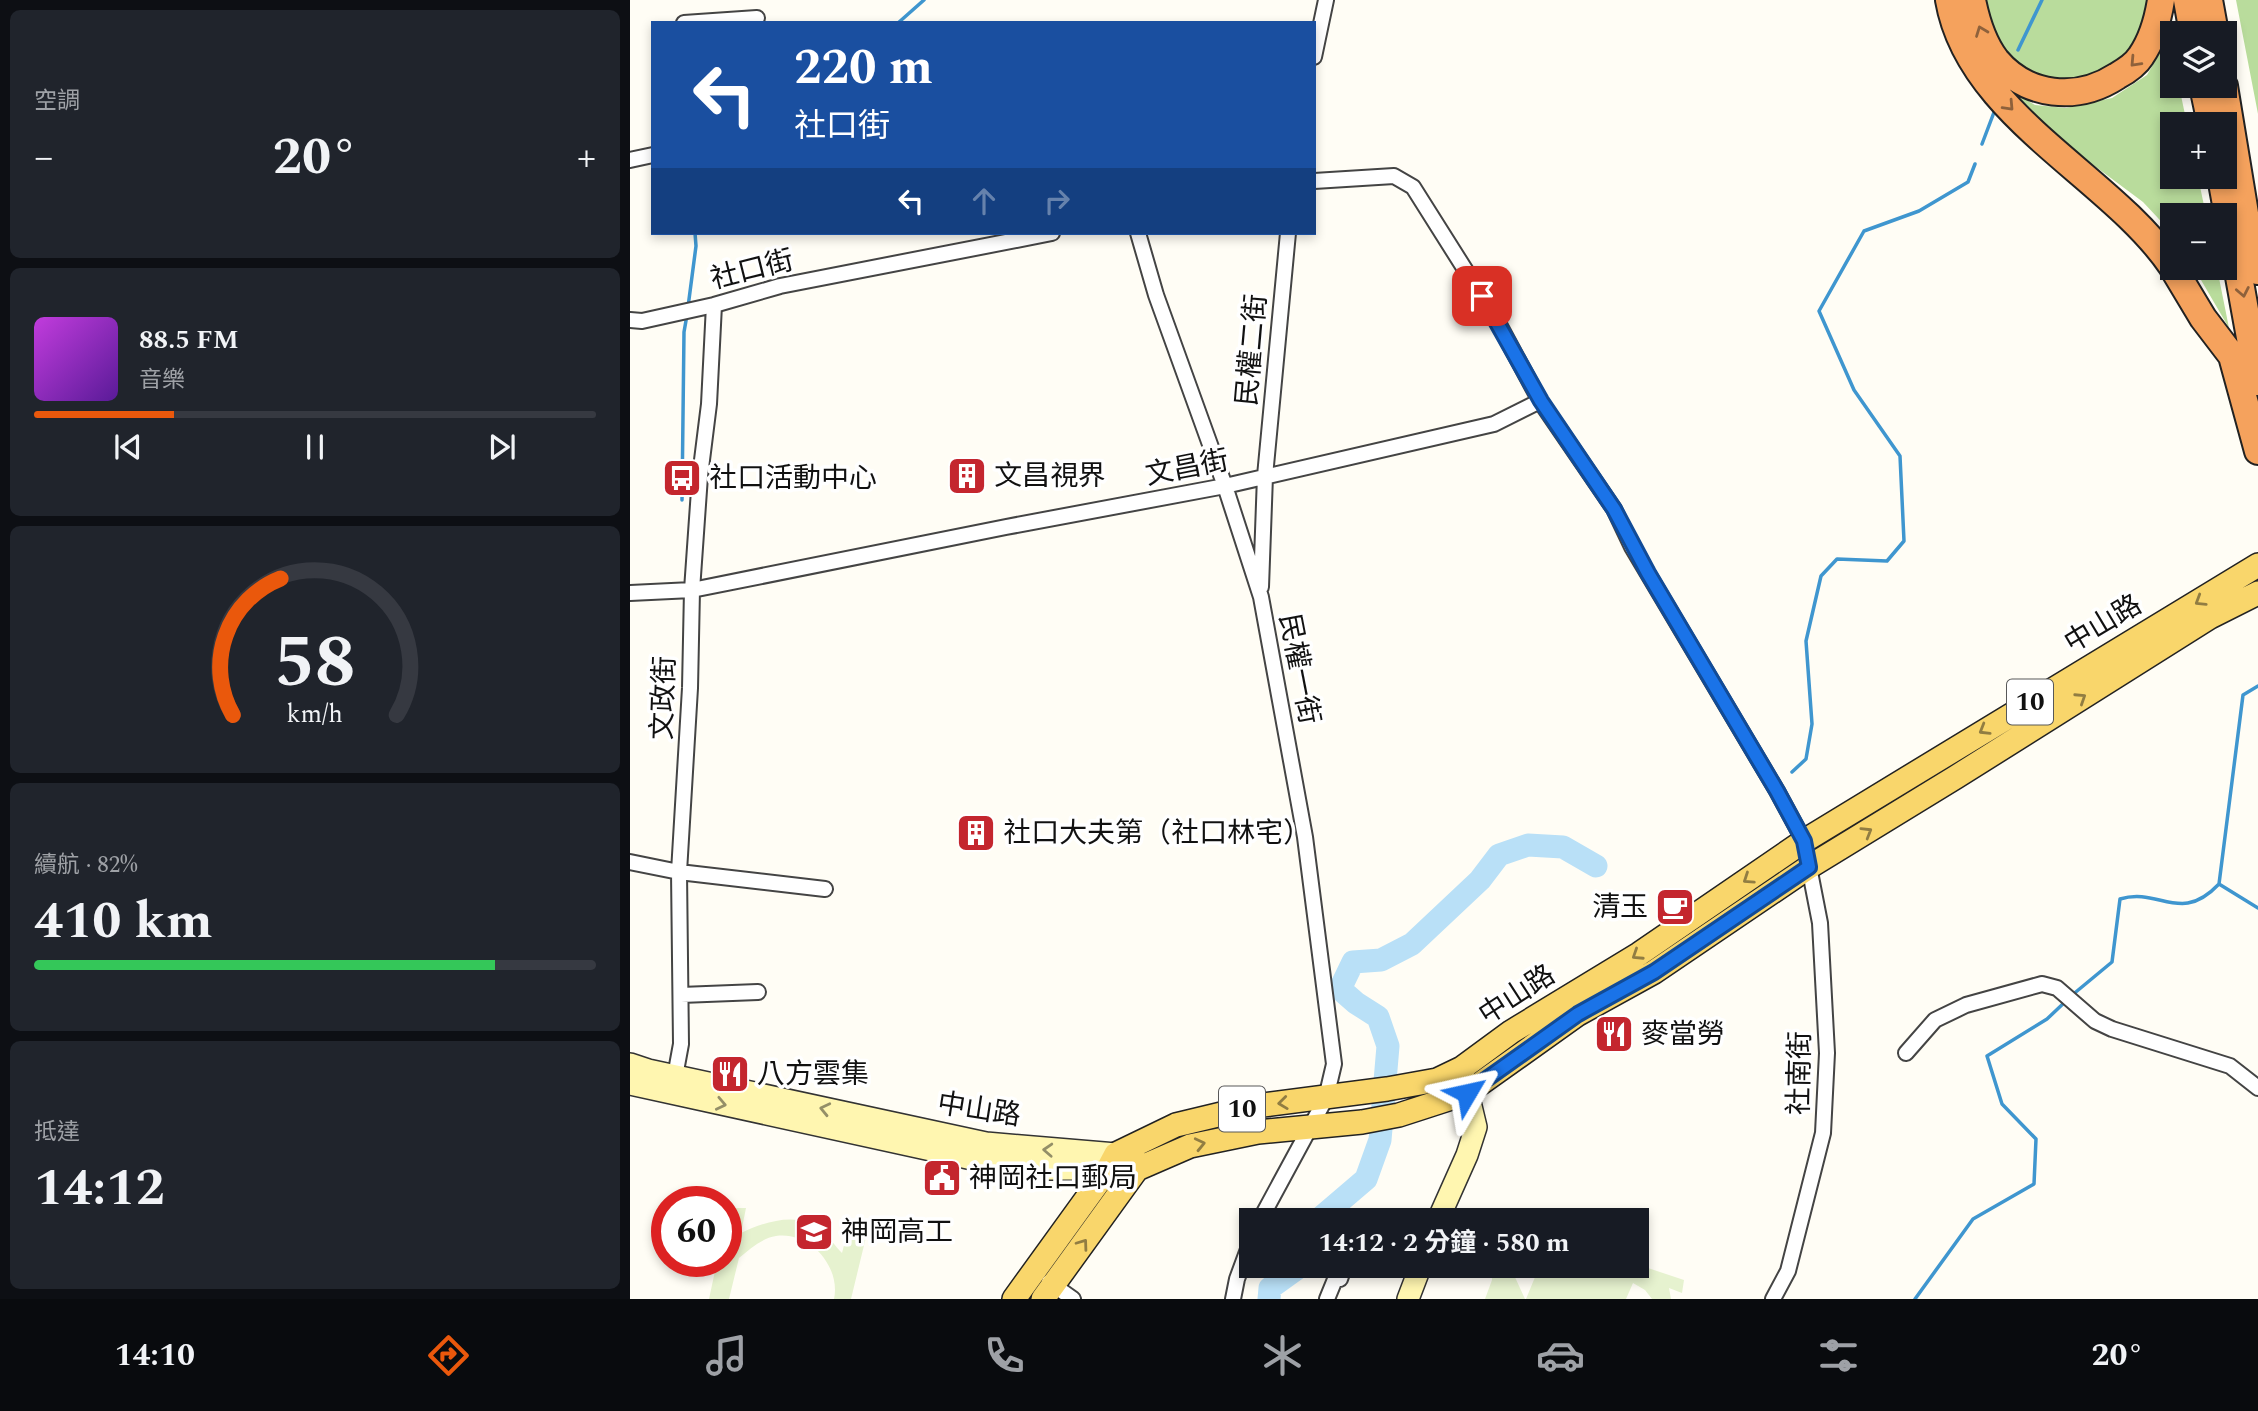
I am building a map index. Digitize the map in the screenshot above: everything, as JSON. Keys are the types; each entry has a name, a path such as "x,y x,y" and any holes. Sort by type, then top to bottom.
{"highway":[{"path":"1949,0 1968,51 1989,85 2043,142 2141,228 2160,252"},
{"path":"1972,0 1987,45 1996,60 2017,80 2062,94 2085,91 2110,81 2141,57 2150,39 2161,0"},
{"path":"2187,0 2191,21"},
{"path":"2209,0 2213,21"},
{"path":"2226,98 2250,244 2258,271"},
{"path":"2223,189 2258,382"},
{"path":"2180,280 2203,318 2232,356 2258,451"}],"main road":[{"name":"中山路","path":"1123,1160 1176,1125 1255,1106 1326,1098 1437,1080 1462,1068 1511,1032 1639,954 1804,841 2258,565"},
{"name":"中山路","path":"1123,1160 1258,1132 1381,1118 1422,1109 1467,1093 1578,1014 1654,972 1809,867 2210,617 2258,593"},
{"name":"10","path":"1014,1299 1123,1160"},
{"name":"10","path":"1048,1292 1123,1160"}],"street":[{"path":"1316,48 1326,0"},
{"path":"713,21 757,18"},
{"path":"630,160 651,155"},
{"path":"1316,181 1394,176 1413,187 1495,317 1541,401 1614,509 1643,565 1804,841"},
{"name":"社口街","path":"630,320 642,321 714,305 780,286 1042,235"},
{"name":"民權一街","path":"1139,235 1156,295 1226,486 1261,597 1305,837 1334,1064 1326,1098 1267,1208"},
{"name":"民權二街","path":"1261,597 1265,476 1288,235"},
{"name":"文政街","path":"673,1084 681,1044 679,873 690,688 692,590 700,476 709,404 714,305"},
{"name":"文昌街","path":"630,593 692,590 1226,486 1494,425 1541,401"},
{"name":"社南街","path":"1773,1299 1788,1270 1823,1133 1827,1053 1825,997 1820,923 1804,841"},
{"path":"630,862 679,873 825,889"},
{"path":"1906,1053 1935,1020 1966,1004 2042,984 2057,988 2095,1021 2112,1029 2230,1066 2258,1088"},
{"path":"681,995 758,992"},
{"name":"中山路","path":"630,1064 648,1070 673,1084"},
{"path":"1443,1208 1476,1128 1462,1068"},
{"name":"中山路","path":"630,1084 673,1084 995,1164 1046,1169 1123,1160"},
{"path":"1034,1272 1048,1292 1073,1299"},
{"path":"1233,1299 1239,1274"},
{"path":"1327,1299 1336,1278"},
{"path":"1408,1299 1416,1278"}],"green space":[{"path":"1979,0 2153,0 2153,16 2125,58 2097,78 2058,84 2025,74 1999,53"},
{"path":"2236,0 2258,0 2258,114"},
{"path":"2160,53 2160,98 2182,98 2184,112 2160,112 2160,189 2201,189 2203,203 2160,203 2160,220 2143,202 2049,132 1991,78 2035,105 2066,108 2112,98 2147,75"},
{"path":"2201,280 2219,280 2229,328"},
{"path":"742,1208 746,1208 742,1228"},
{"path":"780,1220 801,1220 811,1224 826,1234 842,1253 848,1230 867,1233 851,1299 834,1299 833,1275 828,1264 811,1245 800,1239 789,1236 771,1237 742,1255 742,1233"},
{"path":"1649,1268 1684,1280 1682,1293 1669,1288 1671,1299 1652,1299 1645,1290 1633,1283 1626,1299 1526,1299 1535,1278 1649,1278"},
{"path":"714,1277 734,1277 729,1299 709,1299"},
{"path":"1515,1278 1525,1299 1485,1299 1492,1280"}],"waterway":[{"path":"900,21 924,0"},
{"path":"2018,50 2042,0"},
{"path":"1982,144 1996,107"},
{"path":"1792,772 1806,759 1812,724 1806,641 1821,576 1837,559 1887,561 1904,541 1900,456 1854,390 1819,311 1864,231 1919,211 1968,182 1975,164"},
{"path":"688,307 695,235"},
{"path":"682,500 684,332 687,315"},
{"path":"2071,996 2112,962 2120,899 2147,897 2181,904 2205,896 2219,884 2243,695 2258,686"},
{"path":"1332,1208 1366,1179 1380,1140 1388,1046 1378,1017 1340,989 1353,962 1381,960 1412,944 1480,880 1499,855 1528,845 1563,847 1596,866"},
{"path":"2219,884 2258,908"},
{"path":"1915,1299 1973,1219 2034,1184 2036,1139 2002,1104 1987,1056 2047,1019 2066,1001"},
{"path":"1269,1299 1270,1288 1284,1278"}],"place":[{"name":"文昌視界","path":"967,476"},
{"name":"社口活動中心","path":"682,478"},
{"name":"社口大夫第（社口林宅）","path":"976,833"},
{"name":"清玉","path":"1675,907"},
{"name":"麥當勞","path":"1614,1034"},
{"name":"八方雲集","path":"730,1074"},
{"name":"神岡社口郵局","path":"942,1178"},
{"name":"神岡高工","path":"814,1232"}],"route":[{"path":"1467,1093 1578,1014 1654,972 1809,867 1804,841 1777,791 1632,547 1614,509 1541,401 1482,296"}]}
